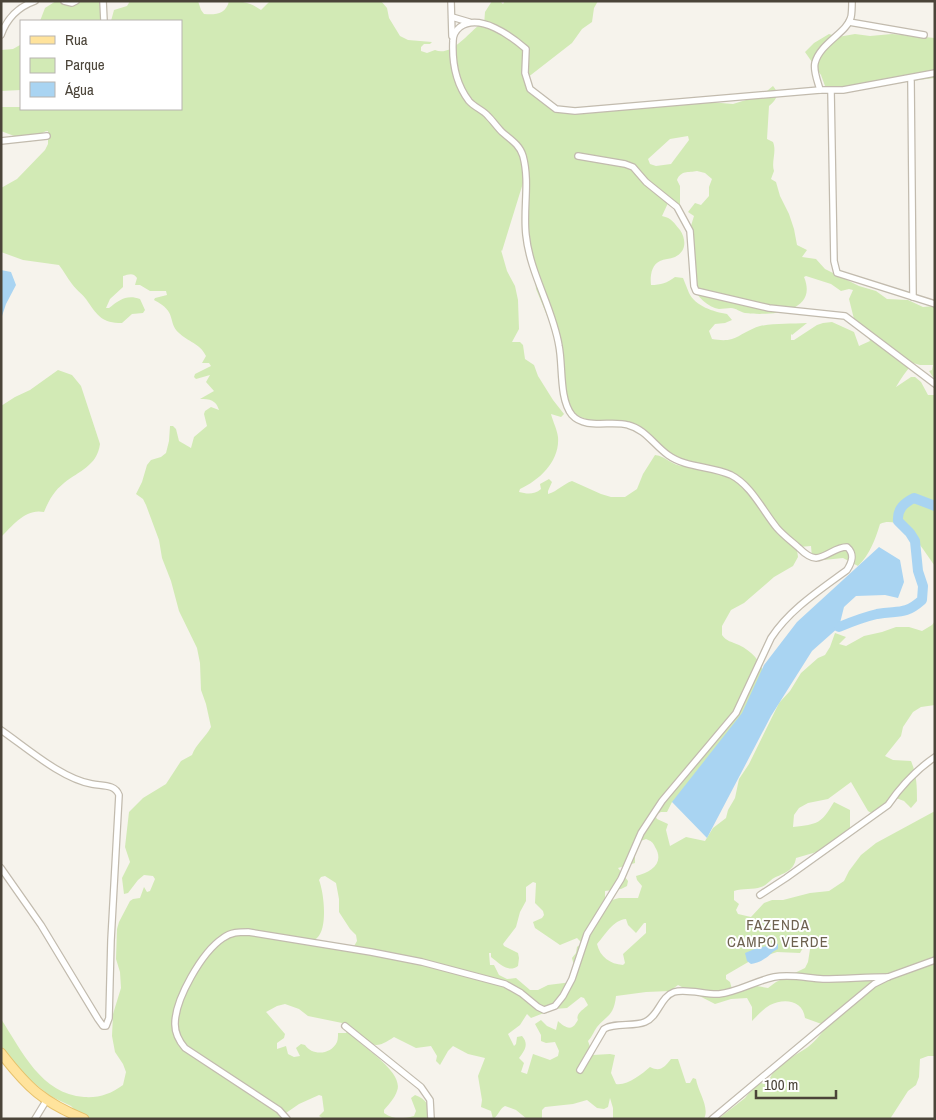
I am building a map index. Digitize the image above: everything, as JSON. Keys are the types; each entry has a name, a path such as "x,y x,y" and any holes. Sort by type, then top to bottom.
{"main road":[{"path":"1,1053 31,1088 46,1101 84,1119"}],"street":[{"path":"1,35 5,25 16,10 36,1"},
{"path":"64,1 72,3 76,1"},
{"path":"103,1 104,20"},
{"path":"287,1119 279,1110 185,1048 179,1041 175,1023 177,1010 187,986 202,960 220,939 236,932 248,932 422,962 505,984 544,1010 555,1006 572,980 588,934 621,879 641,833 662,802 736,713 771,638 778,628 804,602 847,570 852,563 852,553 847,547 815,558 804,552 779,531 748,489 739,480 730,475 676,460 667,455 643,432 631,426 625,424 582,422 572,415 564,391 560,348 552,316 527,245 524,204 527,184 523,155 517,144 501,131 487,115 469,101 455,74 451,1"},
{"path":"820,90 814,64 820,52 848,22 851,17 852,1"},
{"path":"452,17 469,22 482,23 517,41 526,49 525,73 530,89 556,108 575,111 820,90 843,90 935,73"},
{"path":"453,38 456,31 469,22"},
{"path":"848,22 924,35"},
{"path":"911,82 913,297"},
{"path":"831,91 834,261 837,273 935,304"},
{"path":"1,141 47,136"},
{"path":"578,156 633,167 646,182 677,207 690,231 696,291 769,308 845,316 935,384"},
{"path":"1,730 65,775 89,784 113,787 118,790 111,931 110,1009 106,1026 98,1019 41,926 1,868"},
{"path":"760,895 888,805 910,777 935,757"},
{"path":"712,1119 864,992 888,977 935,960"},
{"path":"580,1070 604,1029 608,1026 633,1025 650,1019 665,998 675,992 722,994 775,977 799,975 837,979 888,977"},
{"path":"345,1026 421,1086 430,1100 431,1119"},
{"path":"35,1119 46,1101"}],"green space":[{"path":"56,1 101,1 105,20 40,20 45,8"},
{"path":"130,1 198,1 204,14 213,14 220,13 226,9 229,1 245,2 261,10 270,1 381,1 387,8 389,18 400,36 408,40 432,42 421,47 421,51 427,53 452,48 478,26 484,25 485,12 492,1 500,1 503,4 505,1 598,1 594,8 592,22 582,29 572,43 527,78 528,89 534,96 556,106 577,109 648,108 673,104 709,102 733,104 762,95 773,86 777,94 776,99 769,106 767,139 773,142 774,146 774,171 771,179 776,182 780,196 789,214 797,245 807,250 802,257 816,259 825,269 859,286 876,291 887,299 908,300 923,307 935,306 935,380 929,371 932,370 933,365 913,363 896,387 911,377 915,377 921,382 928,395 935,395 935,566 912,535 897,524 888,522 880,524 872,546 858,566 843,558 814,561 811,546 799,547 797,550 798,557 793,566 774,577 744,603 731,610 722,626 722,635 724,637 754,655 763,670 766,682 681,803 672,802 667,812 655,815 657,819 668,824 666,830 670,846 686,837 705,841 713,828 726,818 735,798 739,779 749,764 779,703 790,691 801,673 818,658 825,655 835,633 846,637 839,644 846,646 864,636 896,627 909,627 922,631 935,621 935,705 921,707 913,712 903,727 901,736 885,756 893,760 911,761 916,776 917,801 911,808 904,801 896,798 884,811 876,816 868,811 851,782 828,799 808,803 799,808 794,815 793,827 818,822 826,815 834,802 850,810 850,829 820,851 796,858 791,869 763,886 734,891 734,900 739,904 736,910 738,914 751,917 764,903 772,900 783,900 810,893 829,891 844,881 861,855 876,843 935,811 935,1056 920,1059 919,1077 916,1085 908,1091 890,1119 718,1119 745,1098 754,1087 761,1083 768,1084 770,1077 778,1067 811,1044 827,1026 805,1018 801,1007 787,1001 770,1005 752,1021 752,1007 747,998 731,999 715,1004 678,985 670,991 616,996 614,1008 597,1027 588,1041 593,1055 615,1055 611,1073 616,1084 625,1083 639,1076 650,1067 659,1069 664,1067 671,1059 678,1059 686,1083 690,1083 693,1078 696,1079 705,1104 704,1119 613,1119 613,1108 610,1098 608,1107 604,1109 597,1108 587,1100 573,1104 545,1107 542,1110 542,1119 527,1119 516,1110 505,1106 493,1119 491,1111 481,1107 482,1100 478,1076 485,1058 468,1054 453,1046 440,1065 436,1061 437,1056 431,1046 416,1048 394,1037 383,1044 374,1045 355,1036 358,1041 391,1070 398,1084 397,1091 384,1110 384,1113 398,1118 414,1116 416,1111 411,1098 415,1095 427,1104 432,1119 324,1119 319,1116 324,1111 322,1096 319,1095 299,1104 286,1113 289,1119 83,1119 71,1106 50,1096 23,1074 5,1053 1,1046 1,1019 34,1069 56,1088 69,1094 95,1097 105,1095 123,1085 126,1072 115,1052 112,1036 113,1014 121,988 120,972 116,959 117,929 130,901 140,898 144,887 147,892 150,891 155,879 153,876 144,875 128,893 124,894 122,878 130,862 125,847 129,812 143,798 166,784 181,761 192,755 211,727 201,690 200,663 197,648 179,611 171,581 162,558 159,540 146,505 143,499 136,494 147,465 151,460 161,457 166,453 170,426 176,429 179,441 191,448 194,437 207,426 205,411 211,407 219,410 212,401 200,399 214,391 206,382 210,375 196,379 194,377 195,374 211,366 209,363 202,363 206,356 203,352 197,345 186,339 175,329 169,313 161,304 154,300 155,298 167,295 166,291 150,291 140,285 135,285 137,278 134,275 123,276 123,287 110,299 106,308 131,297 140,299 145,310 143,313 132,314 122,323 110,322 98,315 59,265 23,260 1,252 1,188 17,179 45,150 48,144 48,131 30,142 1,131 1,107 20,107 20,110 182,110 182,20 111,20 114,10 127,6","holes":["688,136 689,140 671,164 656,166 650,164 648,159 670,139","697,171 705,173 712,179 709,187 709,196 701,205 695,203 688,212 694,216 690,229 693,232 693,287 703,301 715,308 733,308 745,313 766,314 789,310 798,305 804,298 807,289 804,277 806,276 831,284 841,291 853,290 849,299 854,319 870,341 859,346 854,332 832,322 817,325 794,340 791,340 791,334 807,323 760,326 732,339 712,339 709,331 715,324 732,320 727,314 700,305 692,298 683,278 675,277 664,283 651,285 651,275 655,265 682,252 684,241 680,230 671,219 662,216 668,203 680,206 680,186 677,180 679,177 683,173","523,183 526,183 528,250 534,270 536,289 557,340 568,407 576,415 588,420 640,426 665,451 686,466 677,465 655,455 643,474 637,489 625,497 611,497 601,494 572,481 548,494 552,482 549,479 540,484 541,489 536,492 528,494 519,492 520,489 541,475 552,462 558,446 558,437 551,414 561,417 564,414 538,376 534,365 525,359 523,345 520,342 512,342 519,329 518,300 502,251","646,839 652,842 658,853 655,866 647,872 636,876 642,886 638,898 619,898 605,902 605,891 621,889 627,886 628,881 618,868 635,863 635,850 638,842","325,876 336,883 339,912 356,935 357,941 353,948 308,945 317,938 323,927 324,910 319,880","533,882 536,883 535,903 543,911 544,915 533,922 535,928 560,945 577,938 582,943 577,947 576,953 572,958 575,973 572,982 548,985 538,990 530,990 516,978 507,979 499,975 494,965 490,965 489,953 491,953 491,957 504,967 511,969 518,966 518,953 503,944 516,927 520,912 526,901 526,887","626,919 628,925 636,933 646,923 646,933 623,954 625,963 623,965 606,959 600,953 597,944 610,928 621,920","809,942 811,943 808,962 805,968 768,988 751,985 732,989 730,982 726,979 726,975 750,961 777,952 800,953","581,997 584,998 588,1005 579,1014 577,1021 572,1027 569,1028 558,1021 556,1030 547,1026 541,1020 535,1024 541,1035 541,1041 546,1043 555,1042 559,1051 558,1056 550,1060 533,1054 527,1074 521,1072 524,1063 519,1058 525,1047 524,1039 522,1036 517,1037 514,1046 508,1034 520,1025 527,1014 531,1018 554,1009 567,1008","285,1004 299,1009 308,1016 347,1024 349,1028 346,1033 338,1033 337,1042 330,1050 326,1052 312,1051 301,1044 296,1048 300,1056 294,1057 288,1054 286,1046 277,1049 277,1043 284,1038 285,1034 266,1012"]},
{"path":"829,34 838,37 855,34 870,36 892,34 935,38 935,78 895,83 850,92 833,90 825,86 821,75 805,52 814,43"},
{"path":"20,45 20,90 1,91 1,50 13,49"},
{"path":"58,370 72,375 81,386 100,444 98,451 91,463 57,489 44,512 37,511 20,518 1,537 1,406 30,390"}],"water":[{"path":"1,270 11,272 16,285 1,319"},
{"path":"879,547 900,560 904,582 898,598 885,595 856,596 844,607 839,627 812,651 771,716 707,838 672,802 742,713 764,665 797,622"},
{"path":"778,944 778,949 761,961 751,964 747,961 745,953 757,948"}],"waterway":[{"path":"839,627 872,615 901,612 922,600 923,586 918,571 915,541 898,521 898,517 902,507 914,498 935,506"}],"district":[{"name":"FAZENDA CAMPO VERDE","path":"778,934"}]}
